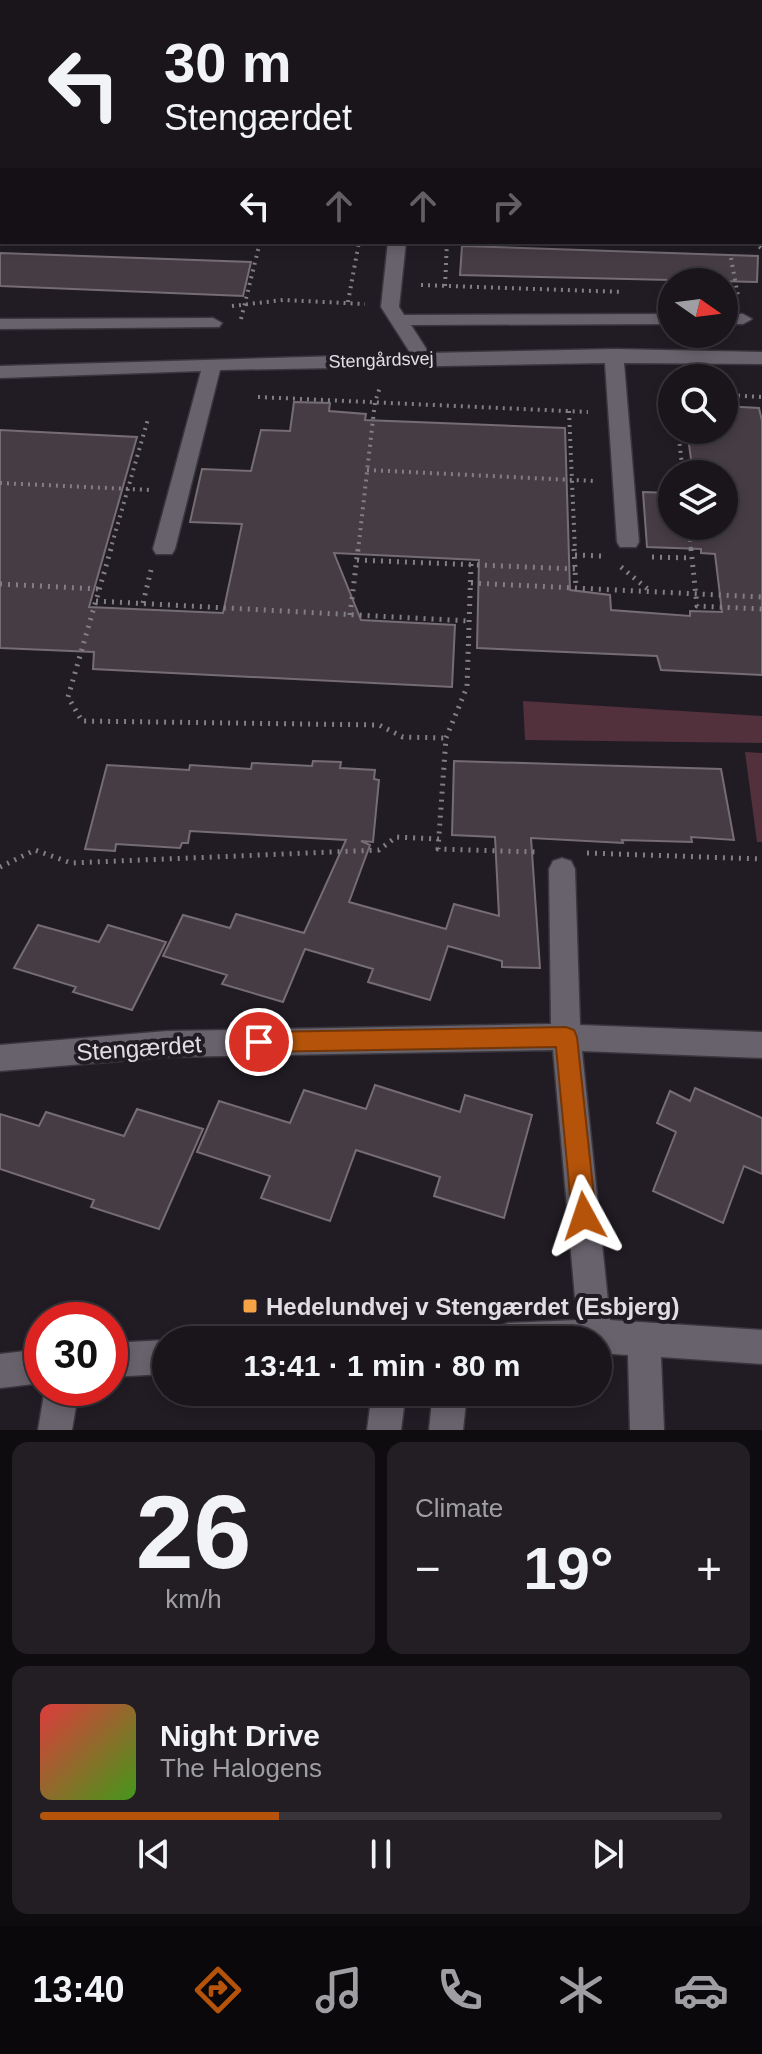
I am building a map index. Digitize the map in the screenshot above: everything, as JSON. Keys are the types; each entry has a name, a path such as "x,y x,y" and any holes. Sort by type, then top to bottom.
{"street":[{"path":"397,244 392,284 394,314 423,358"},
{"path":"394,314 658,319"},
{"path":"0,324 213,323"},
{"path":"614,355 628,542"},
{"name":"Stengårdsvej","path":"0,372 423,358 614,355 762,358"},
{"path":"164,549 179,492 221,365"},
{"path":"563,858 566,1037 594,1326"},
{"name":"Stengærdet","path":"0,1058 167,1044 566,1037 762,1045"},
{"path":"612,1337 762,1347"},
{"path":"644,1339 647,1430"},
{"path":"128,1359 152,1358"},
{"path":"0,1371 24,1368"},
{"path":"55,1430 59,1406"},
{"path":"384,1430 387,1406"},
{"path":"446,1430 449,1406"}],"path":[{"path":"221,365 245,304 260,244"},
{"path":"348,302 359,244"},
{"path":"445,286 447,244"},
{"path":"731,258 733,268"},
{"path":"392,284 626,292"},
{"path":"213,323 213,308 283,300 348,302 394,314"},
{"path":"350,615 375,402 389,359"},
{"path":"738,396 762,397"},
{"path":"258,397 618,413"},
{"path":"569,411 576,588"},
{"path":"148,419 68,697 82,721 379,725 403,737 446,738"},
{"path":"367,470 623,482"},
{"path":"0,483 179,492"},
{"path":"690,540 697,606 762,609"},
{"path":"143,603 154,559 164,549"},
{"path":"357,560 576,569"},
{"path":"471,564 467,687 446,738 438,849 563,858 762,859"},
{"path":"471,583 762,597"},
{"path":"0,584 99,589"},
{"path":"96,601 470,621"},
{"path":"0,867 35,850 71,863 379,850 396,837 439,839"}],"shaded area":[{"path":"523,701 762,716 762,743 525,740"},
{"path":"745,752 762,753 762,842 757,842"}],"building":[{"path":"462,246 758,256 757,282 738,282 738,268 658,268 658,280 460,275"},
{"path":"0,253 251,262 243,296 0,286"},
{"path":"294,402 330,403 329,411 366,414 365,420 565,428 570,590 610,595 611,610 690,616 690,611 722,612 715,554 701,553 701,549 647,547 643,492 658,493 658,540 738,540 738,460 691,460 689,444 738,444 738,407 759,408 762,421 762,675 661,670 657,656 477,648 479,560 334,553 361,620 455,625 452,687 93,669 94,652 0,648 0,430 137,437 89,607 223,613 242,524 190,522 202,469 251,471 261,430 290,431"},
{"path":"313,761 341,762 340,768 375,770 374,779 379,780 373,842 361,841 370,845 349,902 446,929 454,904 499,916 495,837 452,835 454,761 721,769 734,840 691,837 692,842 622,840 623,843 531,838 540,968 502,967 502,961 448,946 430,1000 368,982 373,969 305,949 283,1002 222,984 227,975 163,956 183,915 230,928 236,914 304,933 346,840 190,831 188,843 182,843 180,848 116,844 115,851 85,849 107,765 189,770 190,765 251,769 252,763 312,766"},
{"path":"38,925 99,942 108,925 166,942 132,1010 73,992 76,987 14,968"},
{"path":"375,1085 460,1112 465,1095 532,1115 504,1218 434,1196 440,1177 356,1150 330,1221 261,1198 270,1176 197,1152 219,1101 290,1123 304,1090 366,1109"},
{"path":"695,1088 762,1118 762,1174 744,1166 723,1223 653,1191 676,1132 657,1123 670,1091 690,1101"},
{"path":"137,1109 203,1129 159,1229 91,1207 94,1200 0,1169 0,1114 39,1126 46,1112 124,1136"}],"place":[{"name":"Hedelundvej v Stengærdet (Esbjerg)","path":"250,1306"}],"route":[{"path":"259,1042 566,1037 584,1216"}]}
